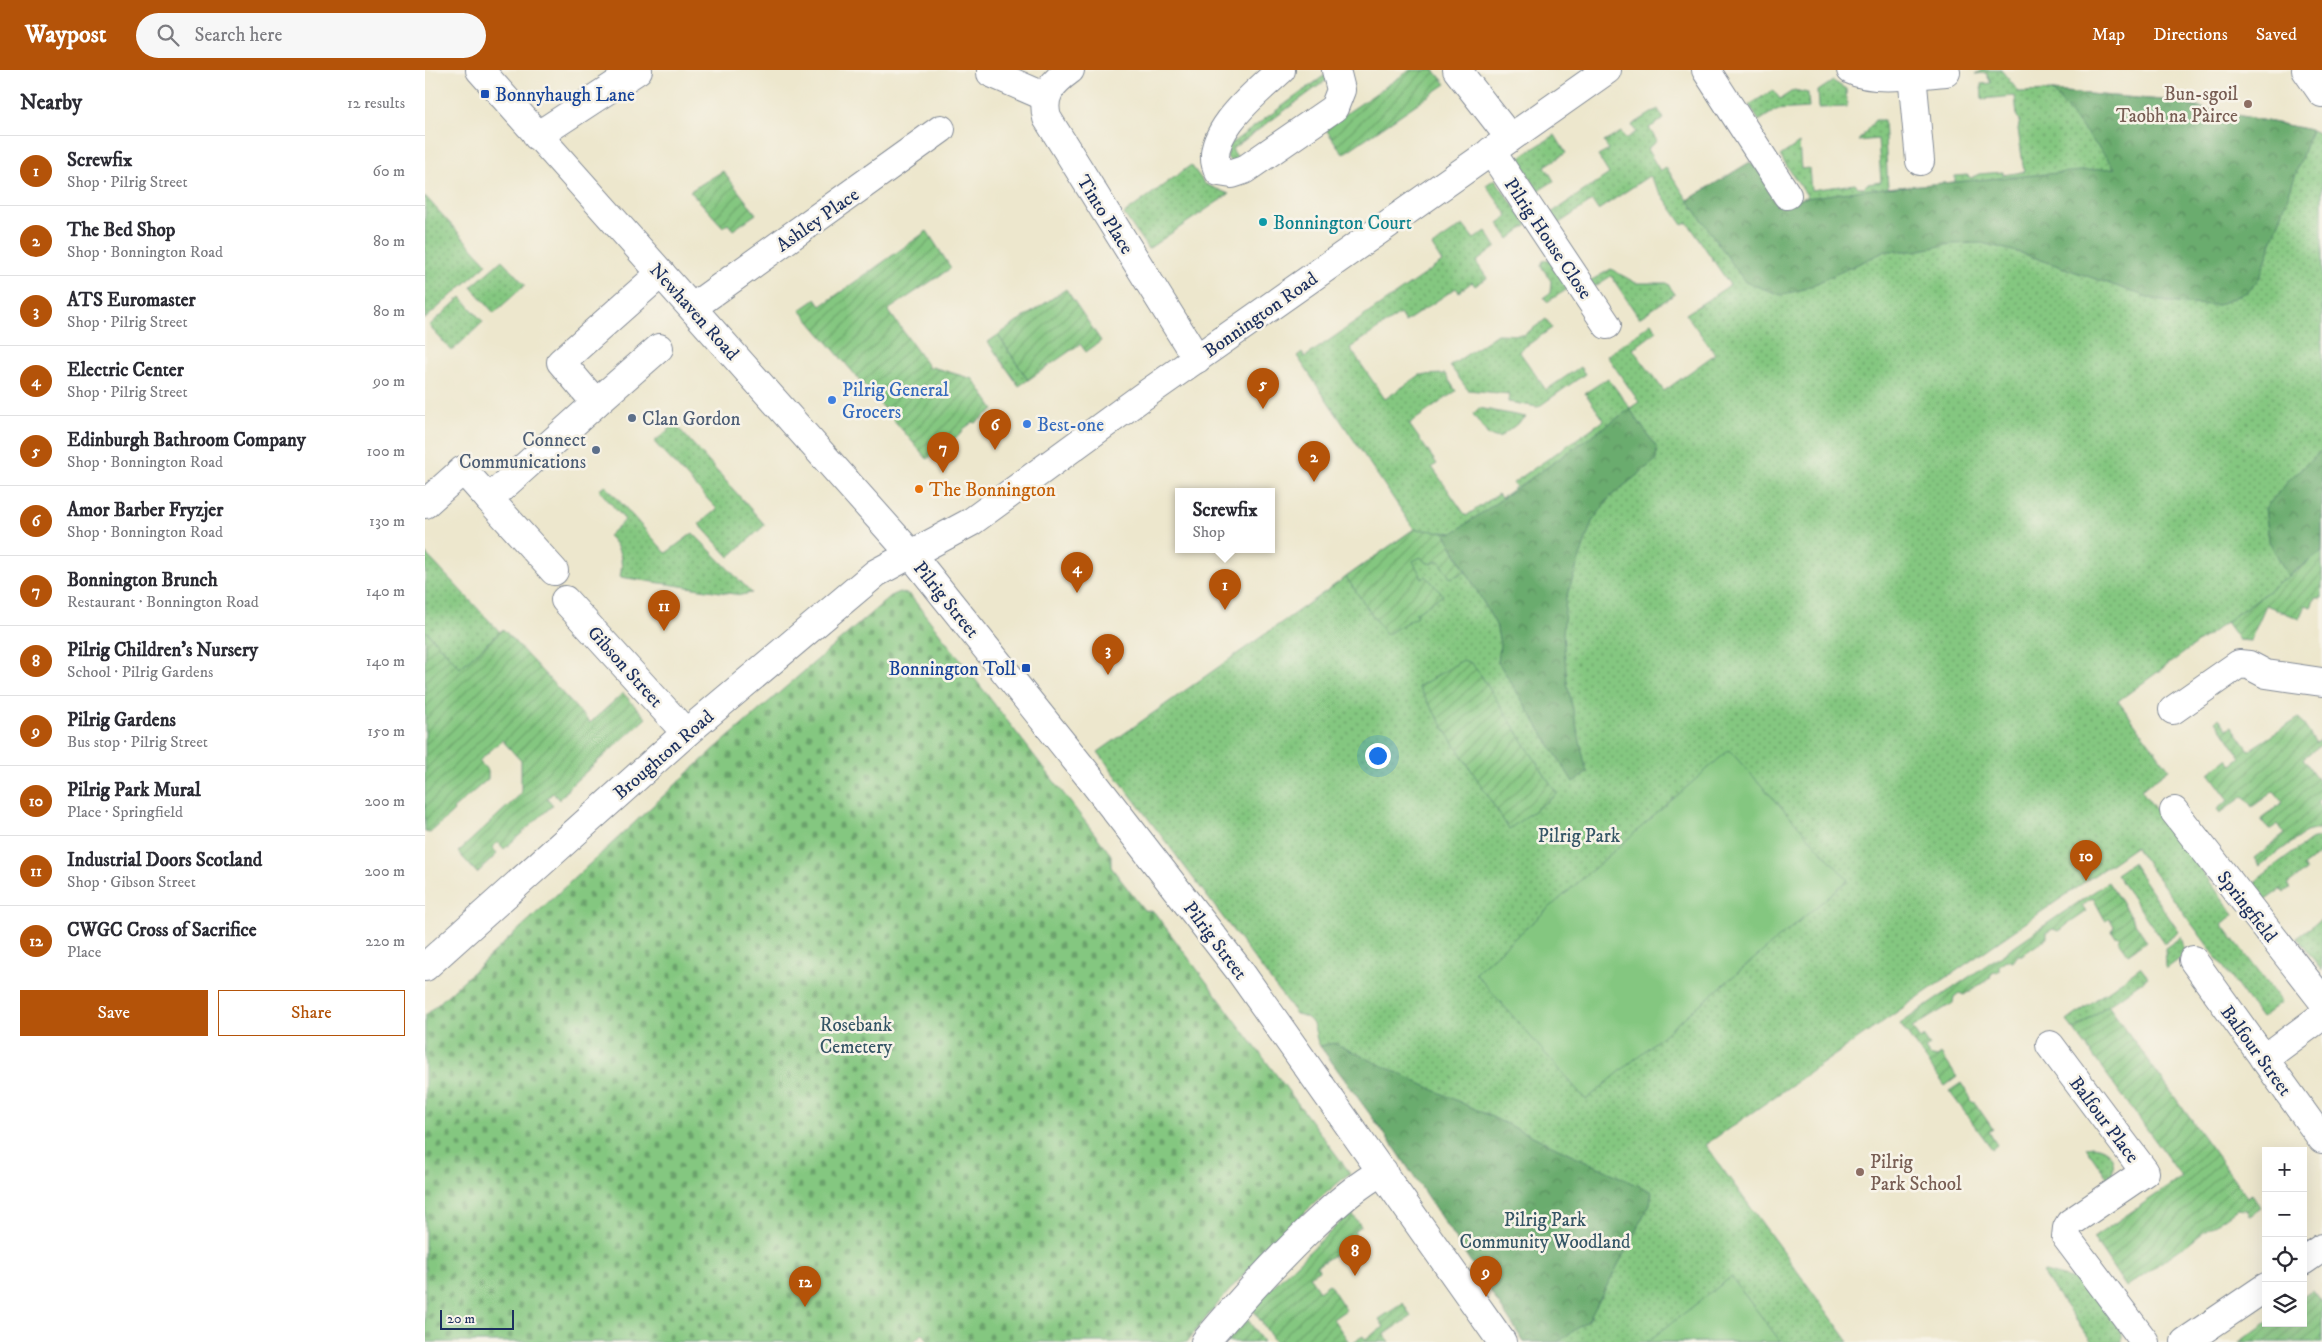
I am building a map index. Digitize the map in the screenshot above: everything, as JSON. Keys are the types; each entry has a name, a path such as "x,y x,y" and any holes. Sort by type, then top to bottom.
{"street":[{"name":"Newhaven Road","path":"479,70 693,307 910,553"},
{"path":"537,136 638,70"},
{"path":"991,70 991,73 1046,96 1051,86 1070,70"},
{"path":"1281,70 1245,104 1225,128 1215,155 1219,172 1232,174 1245,170 1334,108 1341,90 1337,70"},
{"name":"Pilrig House Close","path":"1457,70 1607,325"},
{"name":"Bonnington Road","path":"910,553 971,522 1197,359 1607,70"},
{"path":"1706,70 1787,195"},
{"path":"1851,70 1863,75 1877,76 1946,72"},
{"path":"2306,70 2322,93"},
{"path":"1913,74 1920,161"},
{"name":"Tinto Place","path":"1046,96 1046,113 1049,123 1197,359"},
{"name":"Ashley Place","path":"693,307 941,129"},
{"path":"596,403 561,362 661,273"},
{"path":"489,499 659,348"},
{"path":"425,504 463,470 554,571"},
{"name":"Broughton Road","path":"426,965 686,733 876,572 910,553"},
{"name":"Pilrig Street","path":"910,553 1081,767 1239,970 1383,1171 1502,1342"},
{"name":"Gibson Street","path":"565,600 686,733"},
{"path":"2173,710 2239,664 2249,665 2266,674 2322,682"},
{"name":"Springfield","path":"2174,811 2322,1000"},
{"name":"Balfour Street","path":"2193,960 2322,1139"},
{"path":"2264,1059 2322,1016"},
{"name":"Balfour Place","path":"2049,1045 2145,1172 2070,1223 2066,1237 2145,1342"},
{"path":"1205,1342 1248,1291 1305,1233 1367,1179 1383,1171"},
{"path":"2307,1258 2322,1248"},
{"path":"2185,1342 2262,1290"}],"green space":[{"path":"1410,70 1434,70 1446,84 1343,154 1325,128"},
{"name":"Pilrig Park","path":"1982,70 2001,70 2019,92 2052,91 2162,100 2311,130 2322,135 2322,552 2118,701 2169,769 2141,790 2234,914 2222,924 2282,1002 2261,1018 2135,847 1705,1145 1849,1342 1524,1342 1397,1151 1320,1046 1312,1023 1304,1016 1296,1014 1098,752 1414,529 1297,356 1302,352 1305,357 1442,262 1432,246 1463,225 1474,239 1486,231 1496,247 1476,262 1487,278 1475,286 1472,282 1459,292 1456,288 1405,322 1400,314 1350,348 1385,399 1420,375 1445,374 1456,391 1409,424 1437,464 1432,467 1466,516 1498,494 1501,498 1516,487 1513,483 1604,420 1585,393 1608,378 1630,408 1639,402 1607,356 1651,323 1657,331 1633,349 1664,391 1715,354 1686,314 1730,285 1688,223 1683,225 1649,176 1598,210 1592,201 1558,224 1551,213 1609,174 1598,156 1609,150 1604,142 1621,132 1626,139 1636,132 1632,125 1658,109 1664,119 1649,128 1657,141 1647,149 1660,171 1666,167 1688,200 1750,162 1798,199 1808,197 1780,156 1799,143 1801,169 1809,168 1811,190 1855,184 1858,187 1864,187 1867,184 1881,182 1878,139 1858,141 1875,120 1884,120 1888,188 1955,182 1955,176 1967,175 1971,178 1979,174 2003,172 2003,175 2024,172 2018,129 2020,120 2017,117 2015,96 1982,99 1981,84 1991,83 1986,73 1975,74"},
{"path":"1325,75 1328,79 1232,149 1240,161 1231,162 1227,157 1229,145"},
{"path":"1833,81 1846,89 1847,107 1819,108 1818,91"},
{"path":"1773,90 1780,99 1794,90 1808,93 1809,108 1776,110 1759,121 1749,105"},
{"path":"2052,91 2162,100 2311,130 2260,277 2249,291 2218,305 2183,304 2156,300 2021,253 1982,243 1951,244 1915,251 1886,251 1804,289 1781,295 1745,282 1688,200 1750,162 1798,199 1863,190 2115,168"},
{"path":"1555,135 1566,153 1545,166 1554,181 1538,191 1518,158"},
{"path":"1191,165 1205,184 1229,194 1148,249 1124,214"},
{"path":"723,171 756,214 733,230 728,224 723,227 690,191"},
{"path":"1495,179 1527,225 1509,239 1498,223 1508,216 1486,185"},
{"path":"425,196 487,264 425,319"},
{"path":"927,231 951,268 888,310 930,369 932,367 973,379 994,409 962,430 963,432 927,459 800,310 816,299 821,306"},
{"path":"1549,259 1571,287 1547,302 1544,297 1550,293 1551,281 1541,266 1543,261"},
{"path":"502,260 525,285 494,313 471,287"},
{"path":"1611,269 1636,283 1667,283 1675,294 1639,318 1611,276 1594,287 1590,281"},
{"path":"1066,289 1101,341 1086,352 1080,344 1028,380 998,335"},
{"path":"461,297 483,322 452,351 429,326"},
{"path":"1546,319 1552,328 1519,351 1546,390 1580,367 1585,374 1538,407 1508,402 1509,394 1468,390 1450,366 1497,334 1524,335"},
{"path":"998,335 1028,380 1019,386 988,342"},
{"path":"1479,408 1526,417 1499,438 1488,435 1473,414"},
{"path":"1630,409 1657,448 1656,460 1610,497 1592,522 1566,598 1563,634 1567,683 1587,773 1573,782 1498,662 1500,644 1496,625 1444,532 1453,533"},
{"path":"675,424 765,525 729,557 699,524 717,509 654,442"},
{"path":"2322,450 2322,552 2288,576 2269,541 2265,508 2292,477"},
{"path":"605,485 666,553 693,533 752,593 741,595 620,577 620,554 608,536 625,520 599,490"},
{"path":"1414,529 1444,532 1466,572 1450,578 1439,560 1432,564 1425,562 1421,557 1413,561 1422,578 1426,576 1443,595 1415,613 1417,616 1386,635 1346,577"},
{"path":"2322,552 2322,598 2315,598 2311,607 2306,605 2300,619 2266,605 2250,641 2239,640 2226,622"},
{"path":"425,553 500,632 460,668 425,630"},
{"name":"Rosebank Cemetery","path":"899,592 910,595 1111,855 1111,867 1144,910 1154,912 1350,1173 1284,1232 1224,1296 1187,1342 929,1342 923,1333 913,1342 425,1342 425,1016 711,752 892,595"},
{"path":"503,629 590,723 623,693 646,718 568,788 559,800 553,793 547,798 553,805 504,849 498,842 492,847 497,854 477,873 458,852 521,794 521,761 502,740 479,761 488,771 488,779 453,809 454,811 430,833 425,832 425,630 460,668"},
{"path":"1463,660 1471,663 1480,674 1557,794 1509,829 1418,687"},
{"path":"2219,718 2227,729 2232,726 2249,750 2299,718 2316,743 2322,739 2322,744 2303,758 2319,782 2317,784 2322,792 2322,798 2317,801 2322,809 2322,828 2306,832 2259,866 2254,858 2285,834 2278,824 2269,830 2261,819 2283,802 2274,791 2252,807 2244,796 2220,813 2217,809 2229,800 2209,773 2227,759 2232,765 2241,758 2216,721"},
{"path":"1729,750 1848,880 1586,1100 1475,973"},
{"path":"2322,837 2322,852 2303,866 2306,871 2287,885 2290,888 2284,892 2281,889 2257,906 2251,898 2258,879 2310,840"},
{"path":"2132,863 2179,932 2164,943 2116,874"},
{"path":"2108,882 2147,941 2128,954 2119,941 2120,937 2115,936 2112,931 2114,926 2109,918 2105,920 2093,898 2082,906 2086,912 2058,931 2053,929 2047,932 2047,938 2022,955 2018,955 2013,962 2006,960 1999,965 1999,971 1992,973 1990,978 1964,995 1959,993 1954,997 1953,1003 1912,1028 1920,1039 1924,1037 1930,1046 1925,1049 1929,1055 1937,1057 1941,1054 1957,1077 1945,1086 1900,1024"},
{"path":"2322,919 2322,971 2297,937"},
{"path":"2181,937 2186,954 2166,969 2165,948"},
{"path":"2140,967 2148,977 2074,1030 2067,1021"},
{"path":"2108,1005 2247,1197 2251,1194 2261,1208 2250,1216 2246,1210 2237,1209 2126,1287 2093,1238 2182,1177 2074,1030"},
{"name":"Pilrig Park Community Woodland","path":"1334,1043 1652,1192 1650,1204 1589,1320 1558,1342 1524,1342 1397,1151 1320,1046"},
{"path":"1961,1083 1969,1095 1970,1101 1975,1103 1993,1129 1989,1132 1997,1145 1992,1149 1949,1091"},
{"path":"2093,1146 2105,1150 2112,1158 2113,1168 2109,1180 2086,1147"},
{"path":"1351,1212 1361,1226 1354,1231 1358,1239 1317,1266 1319,1270 1309,1276 1319,1291 1329,1284 1346,1310 1333,1319 1349,1342 1275,1342 1251,1307"},
{"path":"2045,1272 2085,1283 2122,1333 2122,1342 2092,1342 2042,1273"},
{"path":"1731,1277 1781,1342 1647,1342"},
{"path":"2313,1290 2322,1302 2322,1342 2239,1342 2262,1326 2307,1327 2307,1294"},
{"path":"1403,1303 1411,1317 1385,1334 1389,1342 1353,1342 1363,1336 1365,1339 1384,1327 1379,1319"},
{"path":"1247,1318 1263,1342 1222,1342"}],"place":[{"name":"Bonnyhaugh Lane","path":"485,94"},
{"name":"Bun-sgoil Taobh na Pàirce","path":"2248,104"},
{"name":"Bonnington Court","path":"1263,222"},
{"name":"Pilrig General Grocers","path":"832,400"},
{"name":"Edinburgh Bathroom Company","path":"1263,409"},
{"name":"Clan Gordon","path":"632,418"},
{"name":"Best-one","path":"1027,424"},
{"name":"Connect Communications","path":"596,450"},
{"name":"Amor Barber Fryzjer","path":"995,450"},
{"name":"Bonnington Brunch","path":"943,473"},
{"name":"The Bed Shop","path":"1314,482"},
{"name":"The Bonnington","path":"919,489"},
{"name":"Electric Center","path":"1077,593"},
{"name":"Screwfix","path":"1225,610"},
{"name":"Industrial Doors Scotland","path":"664,631"},
{"name":"Bonnington Toll","path":"1026,668"},
{"name":"ATS Euromaster","path":"1108,675"},
{"name":"Pilrig Park Mural","path":"2086,881"},
{"name":"Pilrig Park School","path":"1860,1172"},
{"name":"Pilrig Children's Nursery","path":"1355,1276"},
{"name":"Pilrig Gardens","path":"1486,1297"},
{"name":"CWGC Cross of Sacrifice","path":"805,1307"}]}
